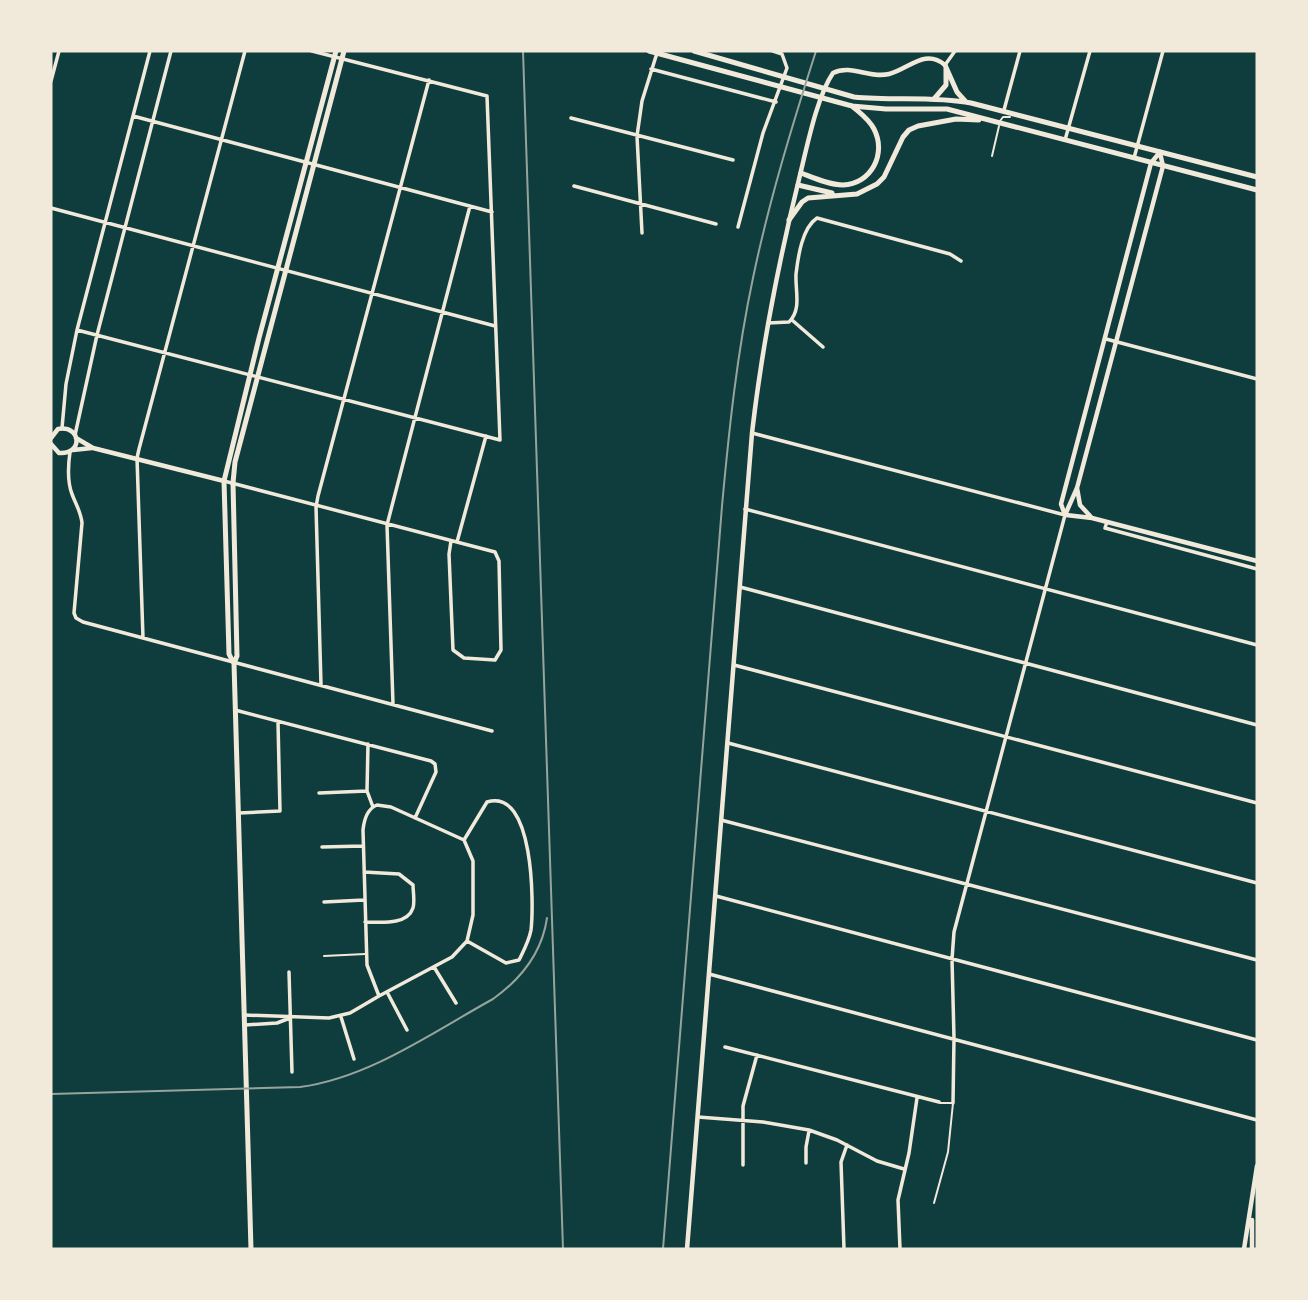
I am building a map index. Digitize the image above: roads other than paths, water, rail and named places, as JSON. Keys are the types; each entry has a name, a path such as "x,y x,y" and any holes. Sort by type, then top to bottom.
{"main road":[{"path":"233,663 237,656 233,484 235,463 344,51"},
{"path":"649,51 852,106 947,109 1257,190"},
{"path":"694,51 854,97 966,102 1004,110 1257,177"},
{"path":"251,1249 239,813 233,663 229,654 224,481 335,54"},
{"path":"934,100 946,85 946,65"},
{"path":"946,65 957,92 966,102"},
{"path":"801,173 842,185 862,180 872,171 879,150 877,136 869,122 852,106"},
{"path":"789,219 808,198 857,194 877,184 884,177 903,137 918,126 956,119 998,122"},
{"path":"798,185 838,194"}],"street":[{"path":"51,80 59,51"},
{"path":"62,428 66,384 77,331 150,51"},
{"path":"171,51 97,335 68,466 71,489 81,513 82,523 74,612 76,618 233,663 492,731"},
{"path":"143,638 137,458 245,51"},
{"path":"77,331 500,440 487,96 342,59 335,54 312,51"},
{"path":"738,228 759,144 787,68 782,54 773,51"},
{"path":"687,1249 752,433 768,323 789,219 818,111 833,73 847,69 868,75 889,74 931,58 946,65 955,51"},
{"path":"1004,110 1020,51"},
{"path":"1065,140 1090,51"},
{"path":"1134,158 1163,51"},
{"path":"642,233 637,136 642,101 657,52"},
{"path":"651,69 776,102"},
{"path":"321,685 316,507 429,80"},
{"path":"133,116 492,212"},
{"path":"571,118 733,160"},
{"path":"1065,515 1061,504 1151,163 1160,152"},
{"path":"953,1103 954,932 1065,515 1077,488 1163,166 1160,152"},
{"path":"574,186 716,223"},
{"path":"393,704 387,525 470,206"},
{"path":"51,208 496,327"},
{"path":"792,320 796,310 796,275 802,248 807,230 817,218 950,254 961,261"},
{"path":"768,323 792,320 824,347"},
{"path":"1106,339 1257,379"},
{"path":"52,435 62,428 70,429 75,436 93,448"},
{"path":"752,433 1065,515 1092,518 1257,561"},
{"path":"457,542 486,436"},
{"path":"51,444 68,466"},
{"path":"59,453 93,448 491,550 498,556 501,650 495,660 464,658 453,650 449,554 451,541"},
{"path":"1077,488 1080,505 1092,518"},
{"path":"746,509 1257,645"},
{"path":"1107,522 1105,528 1257,569"},
{"path":"740,587 1257,725"},
{"path":"734,665 1257,803"},
{"path":"235,710 435,764 436,772 415,818"},
{"path":"239,813 280,811 278,721"},
{"path":"728,743 1257,883"},
{"path":"368,744 368,792 373,807"},
{"path":"318,793 368,792"},
{"path":"464,840 487,802 503,802 511,810 522,825 528,842 531,918 528,942 519,960 511,963 506,963 467,941"},
{"path":"244,1014 276,1014 290,1018 341,1017 452,957 467,941 473,915 472,861 464,840 391,807 373,807"},
{"path":"373,807 363,820 364,900 366,954 370,977 379,996"},
{"path":"721,820 1257,960"},
{"path":"322,848 363,846"},
{"path":"364,872 399,874 413,885 413,908 408,915 392,922 365,922"},
{"path":"716,896 1257,1040"},
{"path":"324,902 364,900"},
{"path":"434,967 456,1003"},
{"path":"289,972 292,1072"},
{"path":"709,974 1257,1120"},
{"path":"387,992 407,1030"},
{"path":"341,1017 354,1059"},
{"path":"245,1025 276,1023 290,1018"},
{"path":"725,1047 939,1102"},
{"path":"743,1165 741,1121 757,1055"},
{"path":"900,1249 898,1200 917,1098"},
{"path":"698,1117 783,1124 809,1130 847,1145 877,1161 904,1170"},
{"path":"806,1163 809,1130"},
{"path":"844,1249 841,1162 847,1145"},
{"path":"1244,1249 1257,1166"},
{"path":"1252,1208 1252,1249"}],"lane":[{"path":"992,156 998,122 1013,113"},
{"path":"324,956 366,954"},
{"path":"934,1203 948,1152 953,1103 939,1102"}],"railway":[{"path":"523,51 563,1249"},
{"path":"663,1249 722,506 734,392 759,249 816,51"},
{"path":"51,1094 300,1087 351,1074 400,1052 493,999 513,983 529,964 540,943 547,918"}]}
